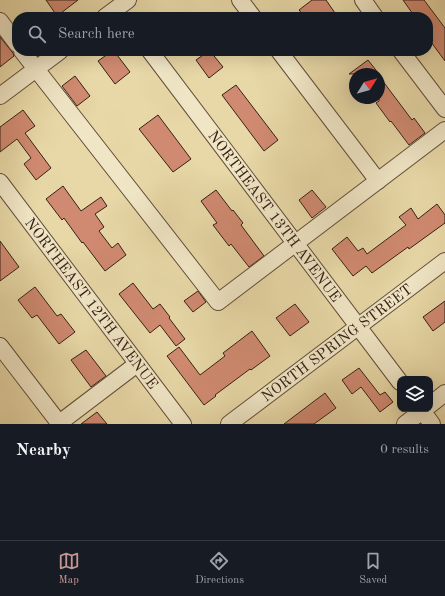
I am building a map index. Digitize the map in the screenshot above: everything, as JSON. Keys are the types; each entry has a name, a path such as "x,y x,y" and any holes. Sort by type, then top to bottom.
{"street":[{"path":"240,0 249,12"},
{"path":"363,0 371,12"},
{"path":"0,21 12,37"},
{"path":"26,56 218,302 445,130"},
{"path":"0,96 53,56"},
{"name":"NORTHEAST 13TH AVENUE","path":"154,56 397,378"},
{"path":"283,56 378,181"},
{"path":"405,56 445,109"},
{"name":"NORTHEAST 12TH AVENUE","path":"0,182 182,424"},
{"name":"NORTH SPRING STREET","path":"229,424 445,261"},
{"path":"0,346 59,424 137,364"},
{"path":"433,402 445,393"},
{"path":"405,424 420,412"},
{"path":"426,412 432,424"}],"building":[{"path":"46,0 78,0 62,12 54,12"},
{"path":"312,0 326,0 334,12 301,12 299,10"},
{"path":"403,0 424,0 433,12 411,12"},
{"path":"433,12 445,28 445,61 433,45"},
{"path":"0,37 12,52 12,56 14,56 0,67"},
{"path":"105,56 118,56 130,72 115,84 98,61"},
{"path":"202,56 214,56 223,67 209,78 196,60"},
{"path":"368,60 374,68 357,68"},
{"path":"75,76 90,96 77,106 62,86"},
{"path":"385,84 412,120 414,118 425,133 409,145 391,121 390,122 377,104 385,104"},
{"path":"236,85 278,140 264,151 222,95"},
{"path":"23,110 35,126 25,133 51,168 36,180 24,164 31,158 17,139 0,152 0,127"},
{"path":"158,115 191,159 173,172 139,129"},
{"path":"63,186 81,211 101,197 107,206 95,214 104,227 99,231 112,248 118,243 126,255 105,271 64,218 62,220 46,199"},
{"path":"216,190 243,223 241,225 264,256 249,267 231,244 229,246 213,225 217,223 201,201"},
{"path":"312,190 326,207 312,218 299,200"},
{"path":"437,204 445,215 445,223 372,273 366,266 353,276 332,249 347,237 358,251 363,248 367,254 406,225 399,217 411,208 418,219"},
{"path":"0,241 19,267 0,281"},
{"path":"133,283 153,309 160,304 185,339 176,346 160,325 150,333 119,294"},
{"path":"35,287 57,316 61,314 75,332 59,344 37,315 32,318 18,300"},
{"path":"198,291 206,302 193,312 184,301"},
{"path":"445,301 445,322 433,331 423,317"},
{"path":"295,304 309,322 290,336 276,318"},
{"path":"252,331 270,356 251,370 250,369 204,405 167,356 179,347 200,375 225,356 223,353"},
{"path":"86,350 106,376 91,387 71,360"},
{"path":"359,368 380,395 385,392 393,402 380,412 361,387 352,394 342,380"},
{"path":"325,393 336,408 314,424 284,424"},
{"path":"97,412 107,424 81,424"}]}
